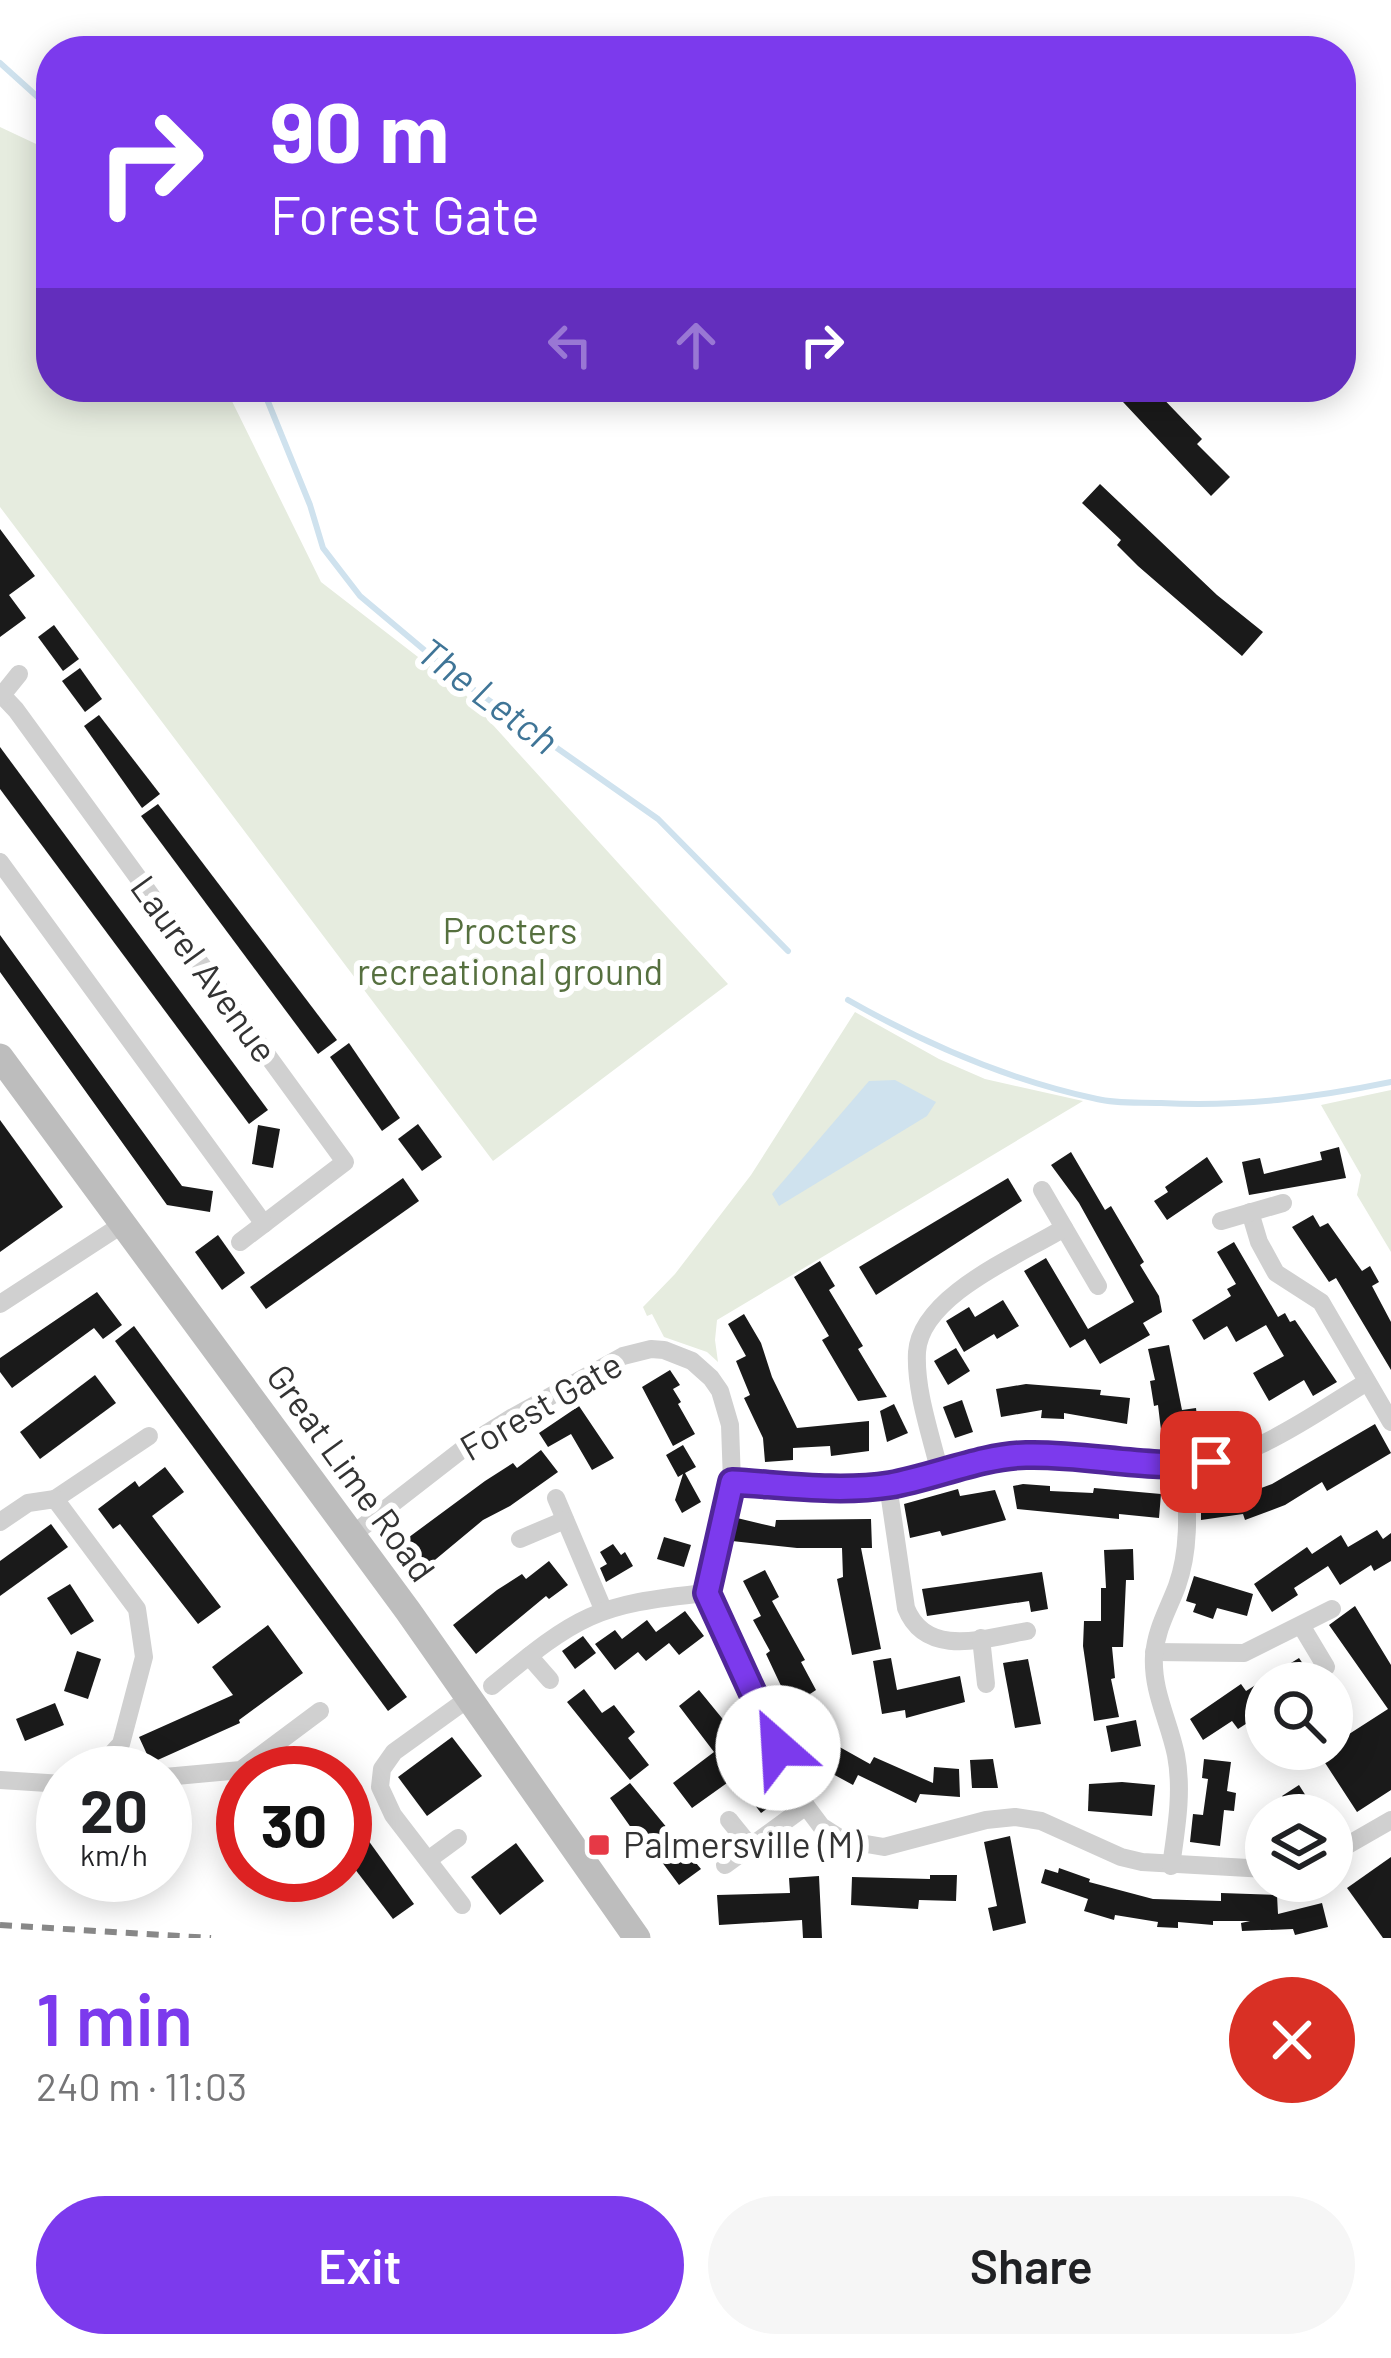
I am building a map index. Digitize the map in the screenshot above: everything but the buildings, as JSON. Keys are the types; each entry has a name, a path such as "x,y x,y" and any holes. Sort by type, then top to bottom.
{"main road":[{"name":"Great Lime Road","path":"0,1057 352,1534 480,1692 637,1938"}],"street":[{"name":"Laurel Avenue","path":"19,674 1,694 345,1162 240,1242"},
{"path":"0,862 264,1224"},
{"path":"1042,1190 1098,1286"},
{"path":"1221,1221 1283,1203"},
{"path":"1250,1212 1276,1273 1318,1298 1391,1422"},
{"path":"0,1304 123,1224"},
{"path":"940,1473 919,1382 917,1350 924,1326 948,1298 1064,1228"},
{"name":"Forest Gate","path":"352,1534 468,1445 513,1417 608,1363 651,1349 692,1361 720,1391 730,1425 732,1482 707,1593"},
{"path":"732,1482 888,1485 1021,1454 1185,1466 1243,1452 1367,1382"},
{"path":"0,1522 28,1503 55,1499 149,1436"},
{"path":"1171,1866 1179,1796 1177,1760 1156,1691 1154,1652 1158,1626 1178,1583 1188,1530 1185,1466"},
{"path":"888,1485 910,1618 922,1631 943,1641 1027,1631"},
{"path":"556,1498 603,1609"},
{"path":"55,1499 136,1609 144,1657 120,1746"},
{"path":"520,1540 565,1520"},
{"path":"462,1905 393,1815 380,1787 382,1769 394,1752 561,1630 630,1601 707,1593 806,1806 830,1833 870,1847 1015,1817 1041,1821 1121,1857 1171,1866 1245,1868"},
{"path":"1154,1652 1244,1653 1332,1609"},
{"path":"1302,1627 1323,1662"},
{"path":"981,1638 986,1684"},
{"path":"529,1655 550,1681"},
{"path":"192,1775 241,1770 320,1712"},
{"path":"0,1780 36,1782"},
{"path":"725,1865 806,1806"},
{"path":"729,1820 750,1846"},
{"path":"1353,1842 1391,1820"},
{"path":"428,1860 458,1838"}],"green space":[{"name":"Procters recreational ground","path":"0,127 36,144 36,402 232,402 321,582 462,691 728,984 493,1161 0,507"},
{"path":"855,1012 985,1079 1083,1101 717,1320 718,1362 707,1352 664,1337 643,1307 675,1274 751,1175"},
{"path":"1391,1090 1391,1252 1357,1195 1361,1175 1321,1105"}],"water":[{"path":"895,1080 936,1102 927,1116 779,1206 772,1194 869,1081"}],"waterway":[{"name":"The Letch","path":"0,63 36,95"},
{"name":"The Letch","path":"268,402 323,548 360,596 460,680 658,819 788,951"},
{"name":"The Letch","path":"848,1000 969,1059 1105,1101 1249,1102 1391,1082"}],"railway":[{"path":"0,1925 211,1938"}],"place":[{"name":"Palmersville (M)","path":"599,1845"}],"route":[{"path":"778,1748 707,1593 732,1482 888,1485 1021,1454 1185,1466 1211,1462"}]}
